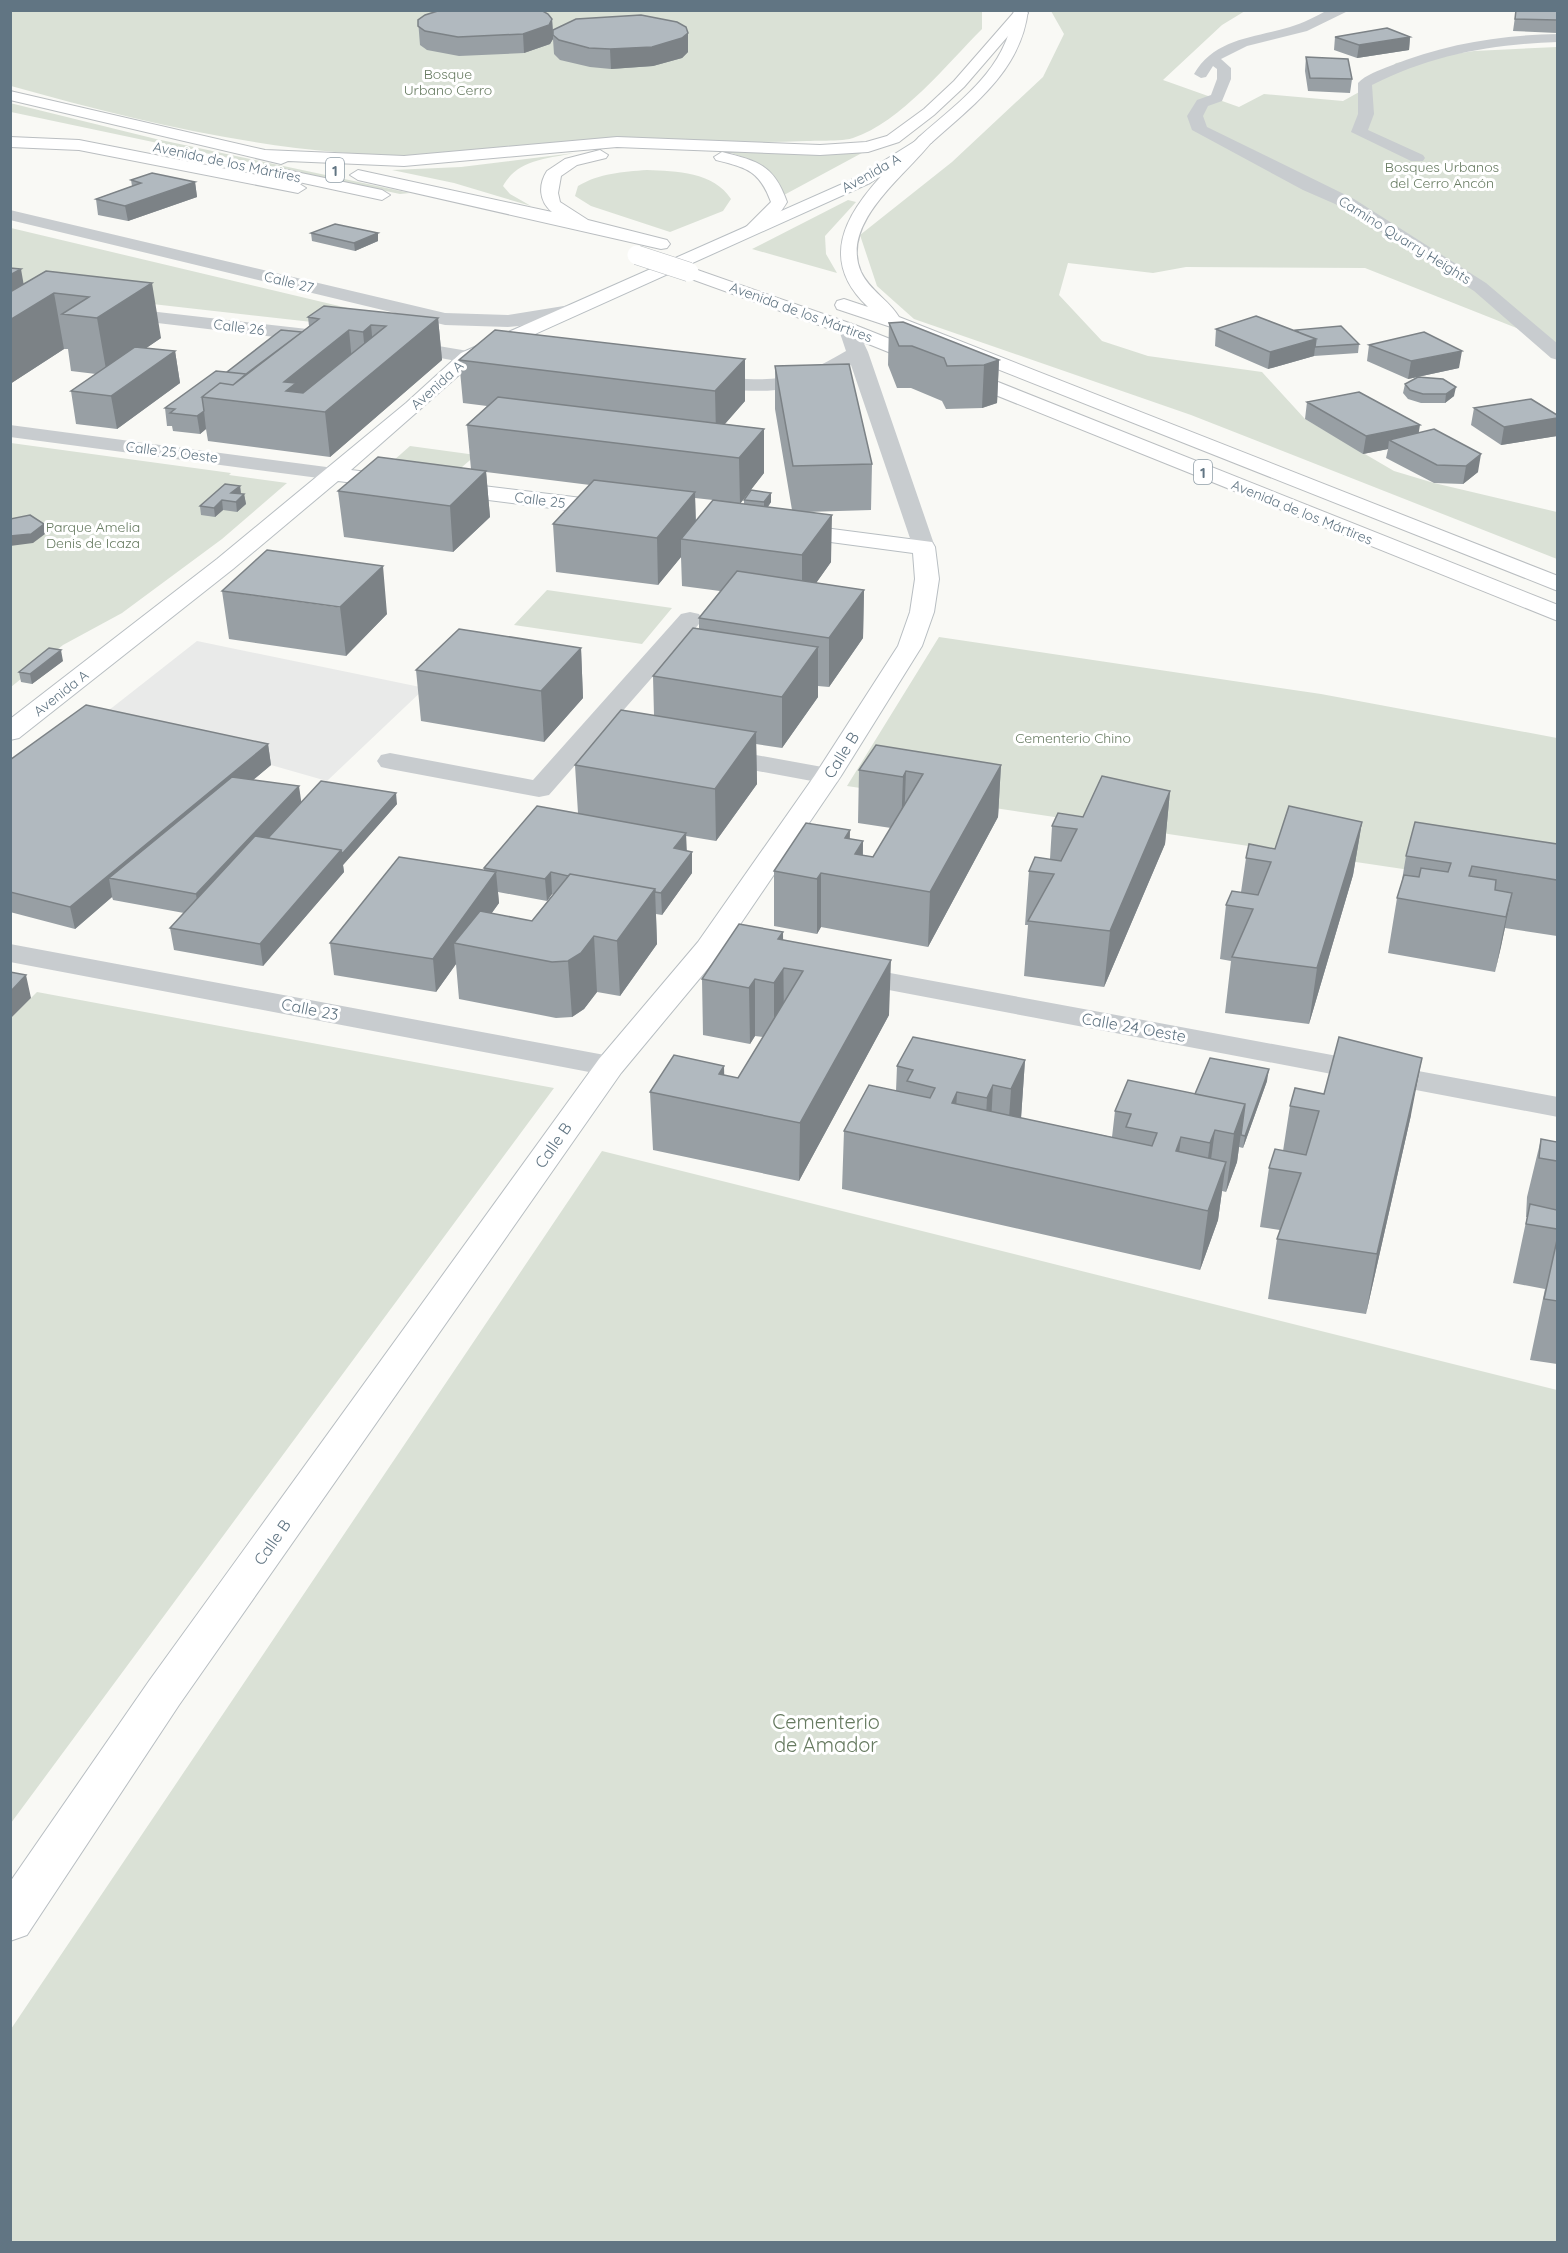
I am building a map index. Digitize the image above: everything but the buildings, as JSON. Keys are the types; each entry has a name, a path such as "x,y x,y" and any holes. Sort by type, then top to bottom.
{"main road":[{"path":"261,155 404,161 465,158 594,143 722,145 803,150 852,149 884,143 914,125 959,84 1021,12"},
{"path":"898,324 867,299 851,274 846,255 863,211 926,140 1001,67 1014,45 1021,12"},
{"name":"Avenida de los Mártires","path":"10,94 261,155 590,226 661,244 715,261"},
{"name":"Avenida de los Mártires","path":"45,125 453,209 580,241"},
{"name":"Avenida A","path":"10,732 225,564 334,474 468,357 523,341 570,311 864,180 926,140"},
{"path":"10,142 79,145 198,170 394,202"},
{"path":"590,226 553,205 547,192 553,174 583,158 615,152 656,150 714,155 742,161 767,174 779,202 774,210 753,229"},
{"path":"417,205 453,209"},
{"name":"Avenida de los Mártires","path":"603,247 638,255 689,272 848,329 1557,614"},
{"name":"Avenida de los Mártires","path":"831,301 898,324 1557,584"},
{"name":"Calle 25","path":"334,474 630,511"},
{"path":"759,527 924,547"},
{"name":"Calle B","path":"10,1922 164,1693 610,1066 710,948 828,776 910,646 922,612 927,579 924,547"}],"street":[{"path":"1304,10 1322,18"},
{"path":"1202,103 1217,98 1224,79 1224,68 1212,59 1230,48 1298,30 1344,10"},
{"path":"1416,158 1359,132 1365,114 1365,83 1395,66 1466,47 1557,38"},
{"name":"Camino Quarry Heights","path":"1212,59 1203,69 1194,97 1202,103 1195,116 1200,130 1309,186 1348,203 1480,286 1557,354"},
{"name":"Calle 27","path":"10,215 446,319 502,322 531,320 570,311"},
{"name":"Calle 26","path":"98,311 346,339"},
{"path":"402,346 450,336 455,330 453,324 446,319"},
{"name":"Calle B","path":"848,329 858,352 924,547"},
{"path":"380,343 468,357"},
{"path":"685,379 784,387 816,377 858,352"},
{"name":"Calle 25 Oeste","path":"10,431 334,474"},
{"path":"390,761 540,789 600,735 690,619"},
{"path":"692,752 828,776"},
{"path":"710,948 739,954"},
{"name":"Calle 23","path":"10,953 610,1066"},
{"name":"Calle 24 Oeste","path":"821,969 1557,1107"}],"shaded area":[{"path":"197,641 425,688 327,781 271,765 90,725"}],"green space":[{"name":"Bosque Urbano Cerro","path":"10,11 982,11 982,29 906,106 871,130 853,138 758,142 613,139 429,156 322,151 217,136 114,113 11,86"},
{"name":"Bosques Urbanos del Cerro Ancón","path":"1051,11 1245,11 1222,25 1163,80 1239,107 1264,94 1343,101 1370,86 1396,63 1474,51 1557,47 1557,344 1365,268 1186,267 1153,273 1068,263 1059,295 1102,341 1148,356 1262,372 1305,419 1394,471 1434,483 1557,512 1557,559 1191,415 914,319 877,286 860,235 952,162 1043,77 1064,34"},
{"path":"10,103 156,139 410,193 400,194 11,112"},
{"path":"873,147 771,202 775,191 771,173 755,162 725,151 785,154"},
{"path":"574,153 525,165 509,177 503,186 510,194 531,206 454,183 392,170 461,167"},
{"path":"647,170 682,172 705,178 724,190 731,199 723,211 670,232 591,206 575,196 578,186 595,178"},
{"path":"848,200 856,202 825,236 826,254 837,273 752,249"},
{"path":"11,228 419,325 312,322 11,288"},
{"name":"Parque Amelia Denis de Icaza","path":"11,443 231,473 229,475 287,483 222,539 122,613 63,645 11,687"},
{"path":"410,446 476,455 441,485 376,476"},
{"path":"547,590 672,608 642,644 514,625"},
{"name":"Cementerio Chino","path":"939,637 1321,694 1557,738 1557,892 847,786"},
{"path":"37,992 554,1088 11,1823 10,1019"},
{"name":"Cementerio de Amador","path":"602,1151 1557,1390 1557,2242 11,2242 11,2029"}]}
